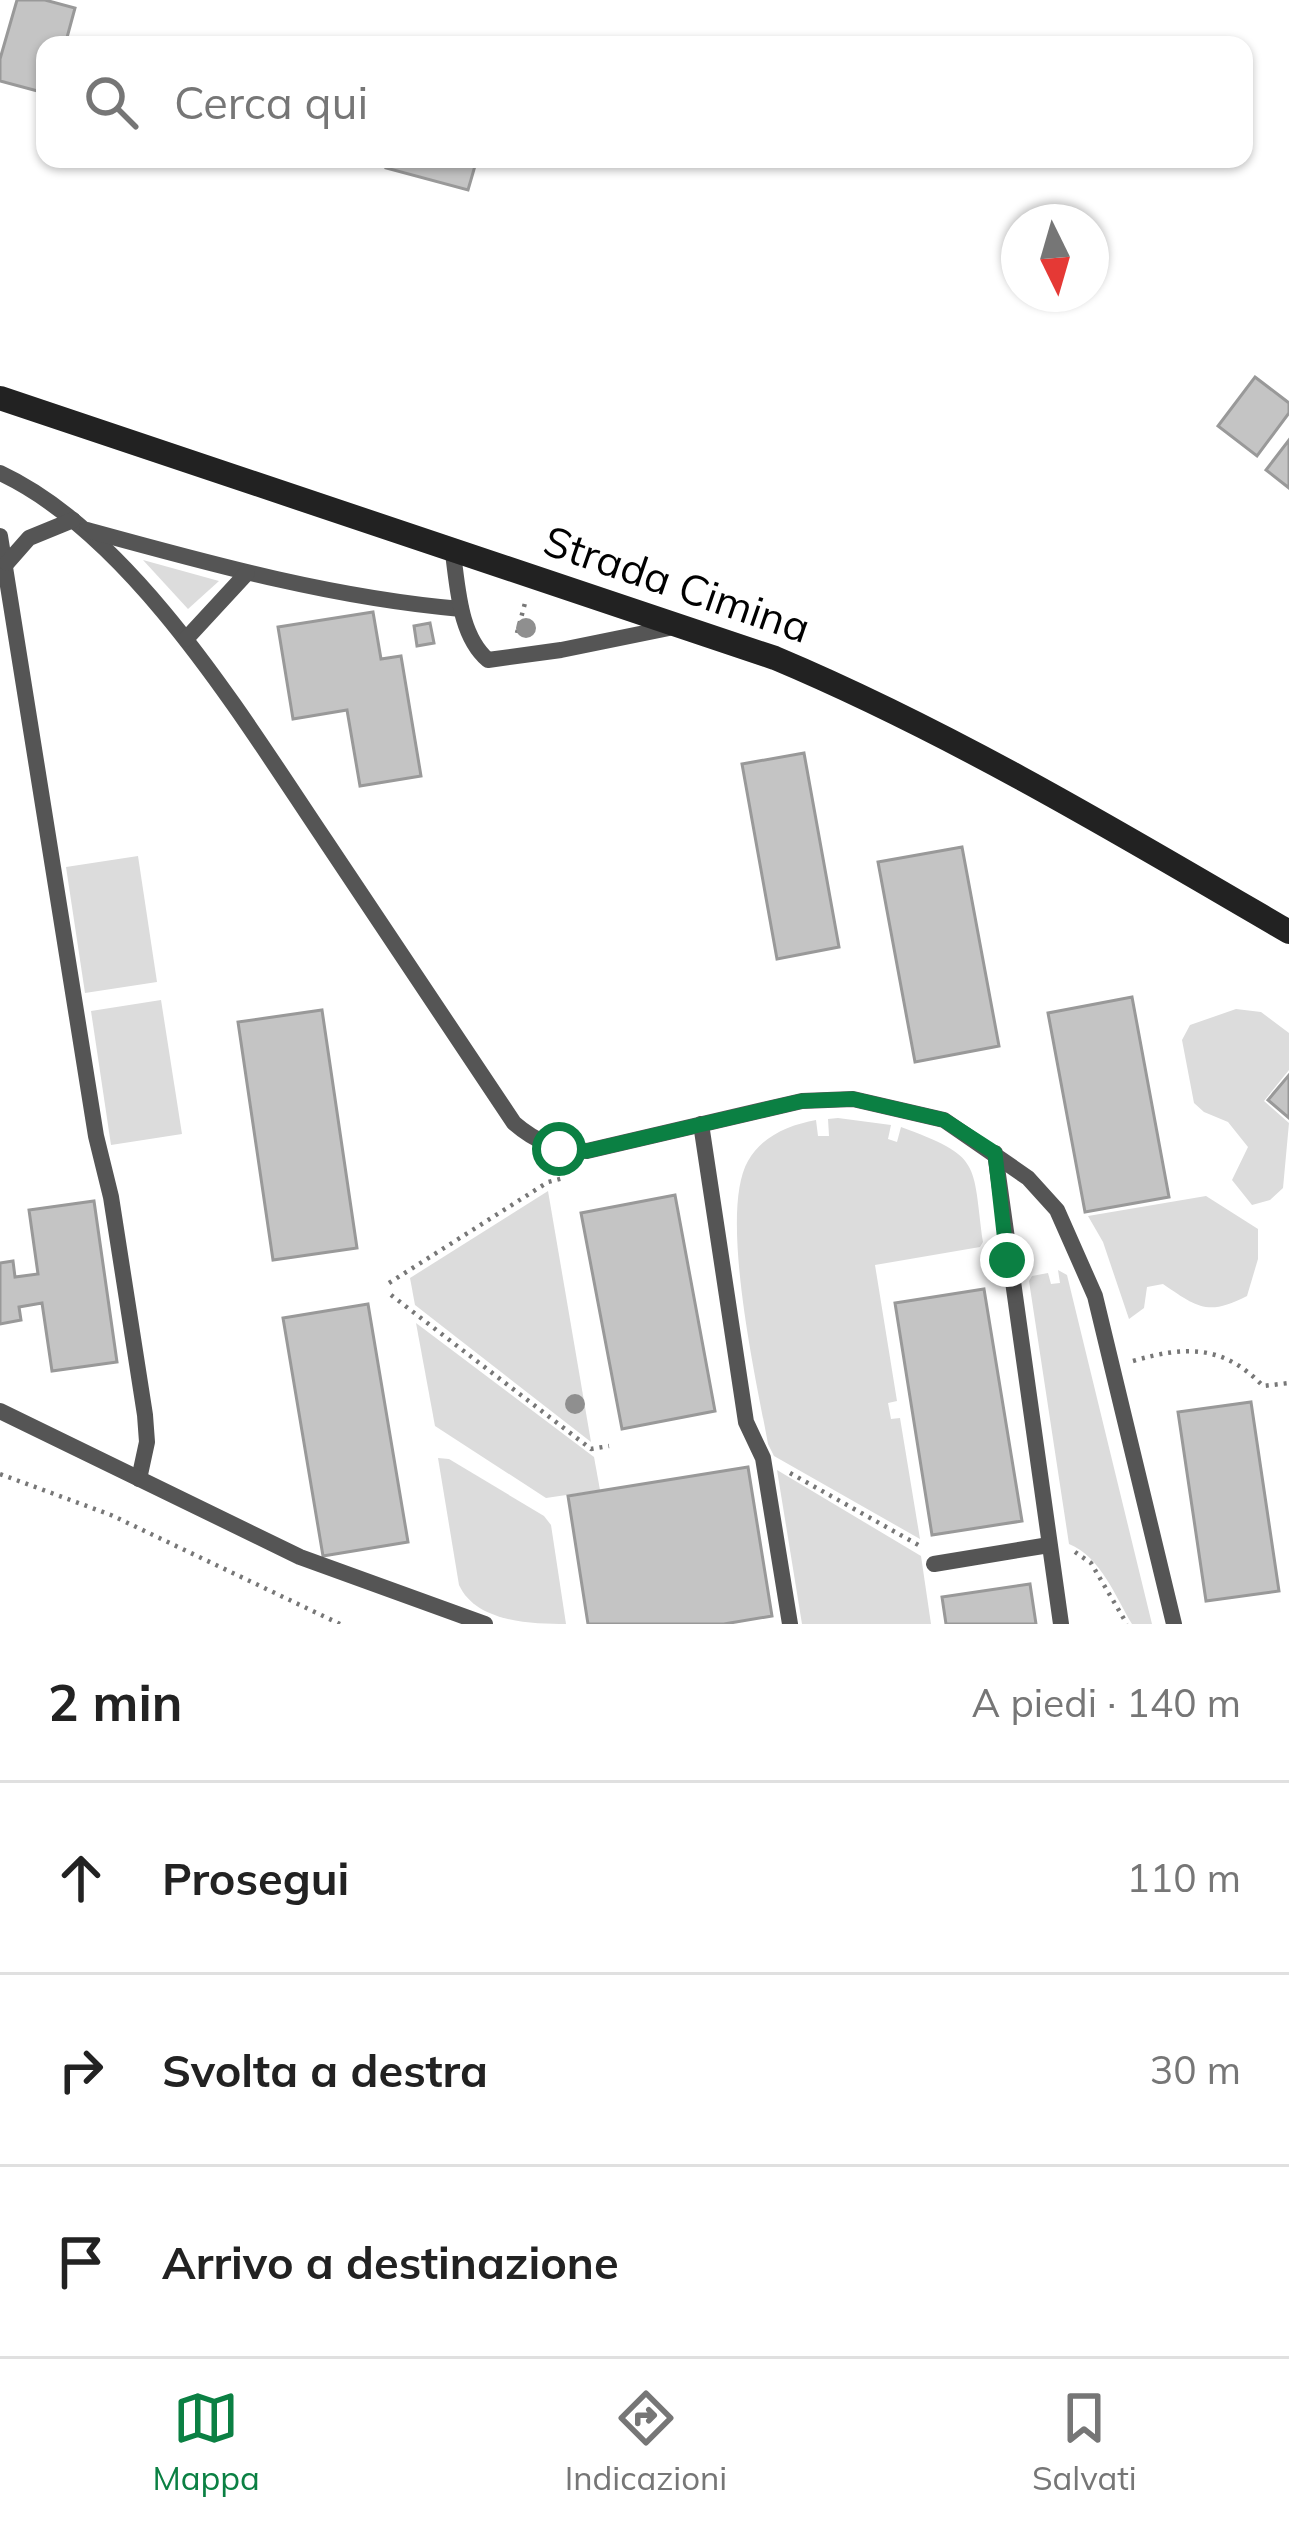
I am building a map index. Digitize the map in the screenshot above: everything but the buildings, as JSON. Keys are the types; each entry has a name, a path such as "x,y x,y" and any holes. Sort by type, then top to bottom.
{"main road":[{"name":"Strada Cimina","path":"0,398 776,658 841,686 1049,796 1289,932"}],"lane":[{"path":"0,473 30,487 80,525 186,639 514,1123 534,1140 559,1149 587,1151 802,1101 853,1099 944,1120 1028,1178 1057,1210 1095,1296 1174,1624"},
{"path":"7,563 29,538 80,525 247,573 371,599 461,609"},
{"path":"0,536 95,1136 111,1197 145,1415 147,1442 139,1479"},
{"path":"452,547 461,609 474,648 488,660 681,626"},
{"path":"186,639 247,573"},
{"path":"701,1124 746,1422 763,1459 790,1624"},
{"path":"995,1153 1061,1624"},
{"path":"0,1411 299,1557 485,1624"},
{"path":"933,1558 1049,1545"}],"path":[{"path":"509,659 533,574"},
{"path":"389,1283 548,1181 564,1178"},
{"path":"391,1295 591,1448 609,1446"},
{"path":"1135,1360 1186,1348 1231,1361 1262,1386 1289,1383"},
{"path":"763,1459 933,1558"},
{"path":"0,1474 111,1515 340,1624"},
{"path":"1091,1563 1127,1624"}],"shaded area":[{"path":"143,560 219,581 188,609"},
{"path":"138,856 157,982 85,993 66,867"},
{"path":"161,1000 182,1134 111,1145 91,1011"},
{"path":"1236,1009 1261,1012 1289,1033 1289,1070 1264,1101 1289,1123 1283,1188 1270,1200 1252,1205 1232,1180 1248,1147 1228,1122 1194,1103 1182,1040 1190,1025"},
{"path":"828,1119 891,1125 888,1139 897,1142 901,1127 946,1146 960,1155 974,1178 980,1247 875,1265 897,1401 888,1403 891,1419 900,1418 920,1539 774,1456 768,1444 738,1257 740,1186 748,1161 769,1138 816,1120 818,1136 829,1136"},
{"path":"548,1191 591,1442 415,1305 410,1278"},
{"path":"1206,1196 1258,1229 1258,1259 1247,1296 1213,1307 1195,1304 1163,1284 1147,1287 1144,1308 1129,1319 1103,1242 1088,1216"},
{"path":"1058,1270 1067,1275 1152,1624 1132,1624 1099,1568 1069,1544 1029,1281 1048,1273 1051,1284 1060,1283"},
{"path":"416,1323 594,1457 600,1490 546,1498 435,1426"},
{"path":"438,1458 449,1459 544,1516 551,1525 566,1624 505,1618 467,1597 459,1585"},
{"path":"777,1470 921,1556 931,1624 802,1624"}],"route":[{"path":"559,1149 587,1151 802,1101 853,1099 898,1107 944,1120 995,1153 1007,1260"}]}
